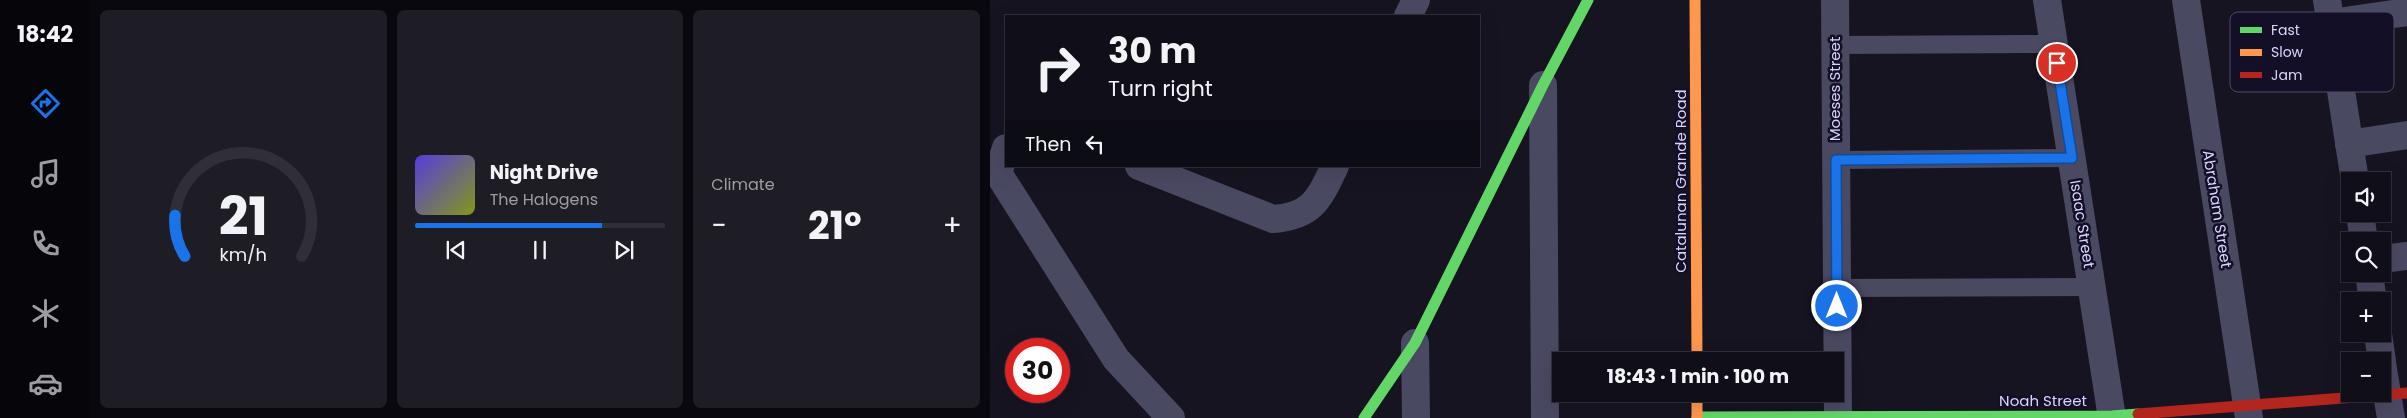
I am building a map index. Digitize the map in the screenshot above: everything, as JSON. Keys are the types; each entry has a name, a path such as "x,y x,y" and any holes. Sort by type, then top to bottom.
{"street":[{"path":"1408,15 1416,0"},
{"path":"1364,418 1415,343 1543,85 1588,0"},
{"name":"Catalunan Grande Road","path":"1695,0 1697,352"},
{"name":"Moeses Street","path":"1835,0 1838,417"},
{"name":"Isaac Street","path":"2047,0 2112,417"},
{"name":"Abraham Street","path":"2186,0 2248,412"},
{"path":"2329,12 2407,12"},
{"path":"1543,85 1545,418"},
{"path":"2341,92 2354,172"},
{"path":"2349,144 2407,135"},
{"path":"1005,150 994,172 1116,359 1172,418"},
{"path":"1142,167 1273,219 1292,218 1308,210 1321,194 1334,167"},
{"path":"2391,258 2407,256"},
{"path":"1415,343 1416,418"},
{"path":"2391,390 2395,402"},
{"path":"1697,402 1697,418"},
{"name":"Noah Street","path":"1697,418 2112,417 2248,412 2395,402"}],"lane":[{"path":"1835,46 2054,44"},
{"path":"1836,160 2072,158"},
{"path":"1837,288 2092,287"}],"traffic: fast":[{"path":"1364,418 1415,343 1543,85 1588,0"},
{"path":"1697,417 2112,416 2138,414"}],"traffic: slow":[{"path":"1695,0 1697,352"},
{"path":"1697,402 1697,418"}],"traffic: jam":[{"path":"2138,414 2407,393"}],"route":[{"path":"1837,306 1836,160 2072,158 2057,63"}]}
